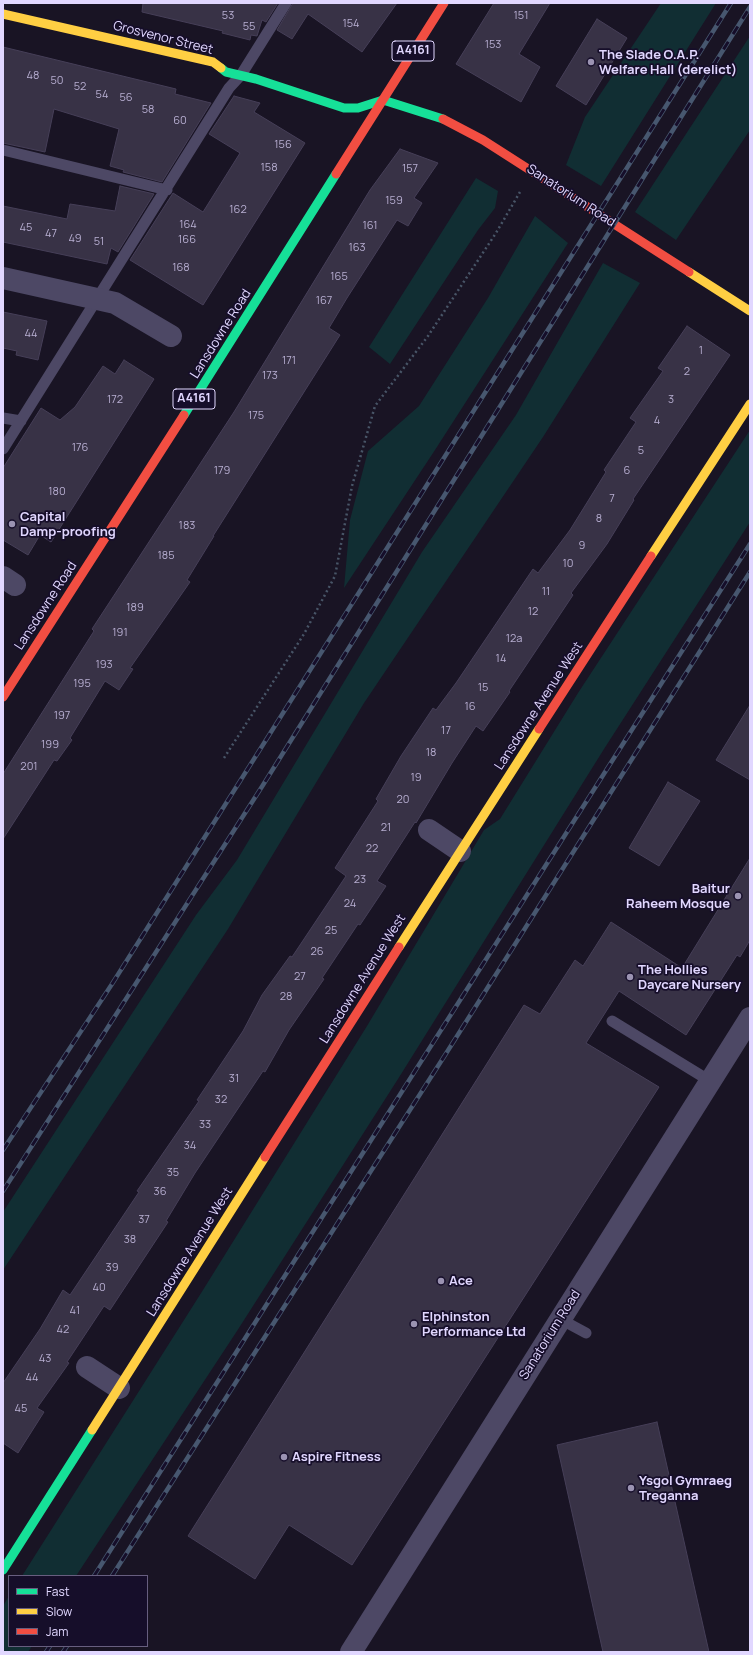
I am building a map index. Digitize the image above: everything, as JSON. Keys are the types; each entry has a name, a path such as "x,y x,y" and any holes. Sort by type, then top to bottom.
{"street":[{"name":"Lansdowne Road","path":"3,695 212,372 444,3"},
{"name":"Grosvenor Street","path":"3,14 212,62 226,72 240,75 344,108 358,108 383,100"},
{"name":"Sanatorium Road","path":"383,100 448,121 483,140 750,311"},
{"path":"3,278 116,303 172,336"},
{"name":"Lansdowne Avenue West","path":"3,1570 460,851 750,404"},
{"path":"429,830 460,851"},
{"name":"Sanatorium Road","path":"351,1652 750,1018"},
{"path":"87,1367 119,1388"}],"lane":[{"path":"3,449 167,190 229,88 240,75 286,3"},
{"path":"3,150 167,190"},
{"path":"3,418 21,421"},
{"path":"612,1021 710,1081"},
{"path":"560,1319 586,1333"}],"path":[{"path":"224,758 304,634 335,576 352,486 375,406 428,336 496,233 533,171"}],"green space":[{"path":"661,3 716,3 601,186 566,165 585,117"},
{"path":"750,36 750,130 676,240 635,212"},
{"path":"476,178 498,191 495,208 478,230 390,364 369,347"},
{"path":"535,216 568,243 344,588 350,520 368,451 419,406 488,298"},
{"path":"603,263 640,283 543,437 364,703 228,929 3,1270 3,1212 196,915 237,860 422,552 516,415"},
{"path":"750,430 750,522 604,749 398,1079 237,1331 77,1575 23,1575 203,1290 367,1026 484,830 500,819 578,693"},
{"path":"8,1598 8,1647 31,1647 28,1652 3,1652 3,1606"}],"building":[{"path":"143,3 278,3 266,22 262,20 257,36 251,35 250,40 222,33 223,31 142,12"},
{"path":"293,3 397,3 362,52 308,14 292,39 277,30"},
{"path":"494,3 550,3 519,54 540,67 521,102 456,64"},
{"name":"The Slade O.A.P. Welfare Hall (derelict)","path":"597,19 627,38 586,105 556,86"},
{"path":"3,47 176,89 175,94 211,103 162,182 123,172 124,170 110,166 119,129 54,109 45,152 3,143"},
{"path":"234,96 260,103 254,112 305,143 203,305 130,260 173,193 203,212 240,153 209,134"},
{"path":"400,149 438,163 414,198 422,203 408,226 397,220 347,298 329,328 340,335 213,536 187,580 190,582 130,668 133,669 119,690 105,681 70,738 72,740 57,761 54,760 3,839 3,774 94,631 92,629 234,412 370,190"},
{"path":"120,186 154,194 118,252 111,248 107,264 3,242 3,206 67,219 70,204 115,211"},
{"path":"3,312 47,321 38,360 16,355 17,351 3,348"},
{"path":"687,326 730,355 633,499 634,500 607,544 571,593 573,595 509,691 510,692 483,731 476,726 452,763 416,823 415,822 377,881 386,886 360,925 358,924 322,978 324,979 289,1030 265,1072 263,1071 195,1173 166,1221 168,1222 110,1310 104,1306 67,1362 69,1363 37,1408 44,1412 18,1453 3,1443 3,1383 40,1329 63,1290 70,1295 139,1192 137,1191 199,1101 197,1100 243,1031 262,995 290,956 292,957 346,876 335,868 378,801 376,799 401,756 433,708 436,710 456,683 533,569 538,573 570,530 606,472 604,470 636,422 630,418 663,371 658,368"},
{"path":"124,360 154,379 51,542 40,535 28,555 3,540 3,468 41,408 60,420 75,407 103,366 115,374"},
{"path":"750,705 750,780 716,760"},
{"path":"668,782 700,801 659,866 629,848"},
{"path":"750,858 750,940 740,957 737,955 686,1035 619,991 586,1043 659,1087 352,1565 289,1525 255,1579 188,1536 524,1005 540,1014 575,960 583,966 611,922 682,968"},
{"path":"657,1422 709,1652 603,1652 557,1445"}],"railway":[{"path":"3,1150 112,984 731,3"},
{"path":"3,1191 263,785 750,7"},
{"path":"95,1575 750,544"},
{"path":"113,1575 447,1052 750,572"},
{"path":"46,1652 49,1647"},
{"path":"63,1652 66,1647"}],"traffic: fast":[{"path":"221,68 226,72 256,79 344,108 358,108 383,100 443,119"},
{"path":"184,415 336,174"},
{"path":"3,1570 92,1430"}],"traffic: slow":[{"path":"3,14 213,62 221,68"},
{"path":"689,272 750,311"},
{"path":"651,556 750,404"},
{"path":"399,947 539,729"},
{"path":"92,1430 265,1157"}],"traffic: jam":[{"path":"336,174 444,3"},
{"path":"443,119 483,140 689,272"},
{"path":"3,697 184,415"},
{"path":"539,729 651,556"},
{"path":"265,1157 399,947"}],"place":[{"name":"The Slade O.A.P. Welfare Hall (derelict)","path":"591,62"},
{"name":"Capital Damp-proofing","path":"12,524"},
{"name":"Baitur Raheem Mosque","path":"738,896"},
{"name":"The Hollies Daycare Nursery","path":"630,977"},
{"name":"Ace","path":"441,1281"},
{"name":"Elphinston Performance Ltd","path":"414,1324"},
{"name":"Aspire Fitness","path":"284,1457"},
{"name":"Ysgol Gymraeg Treganna","path":"631,1488"}]}
